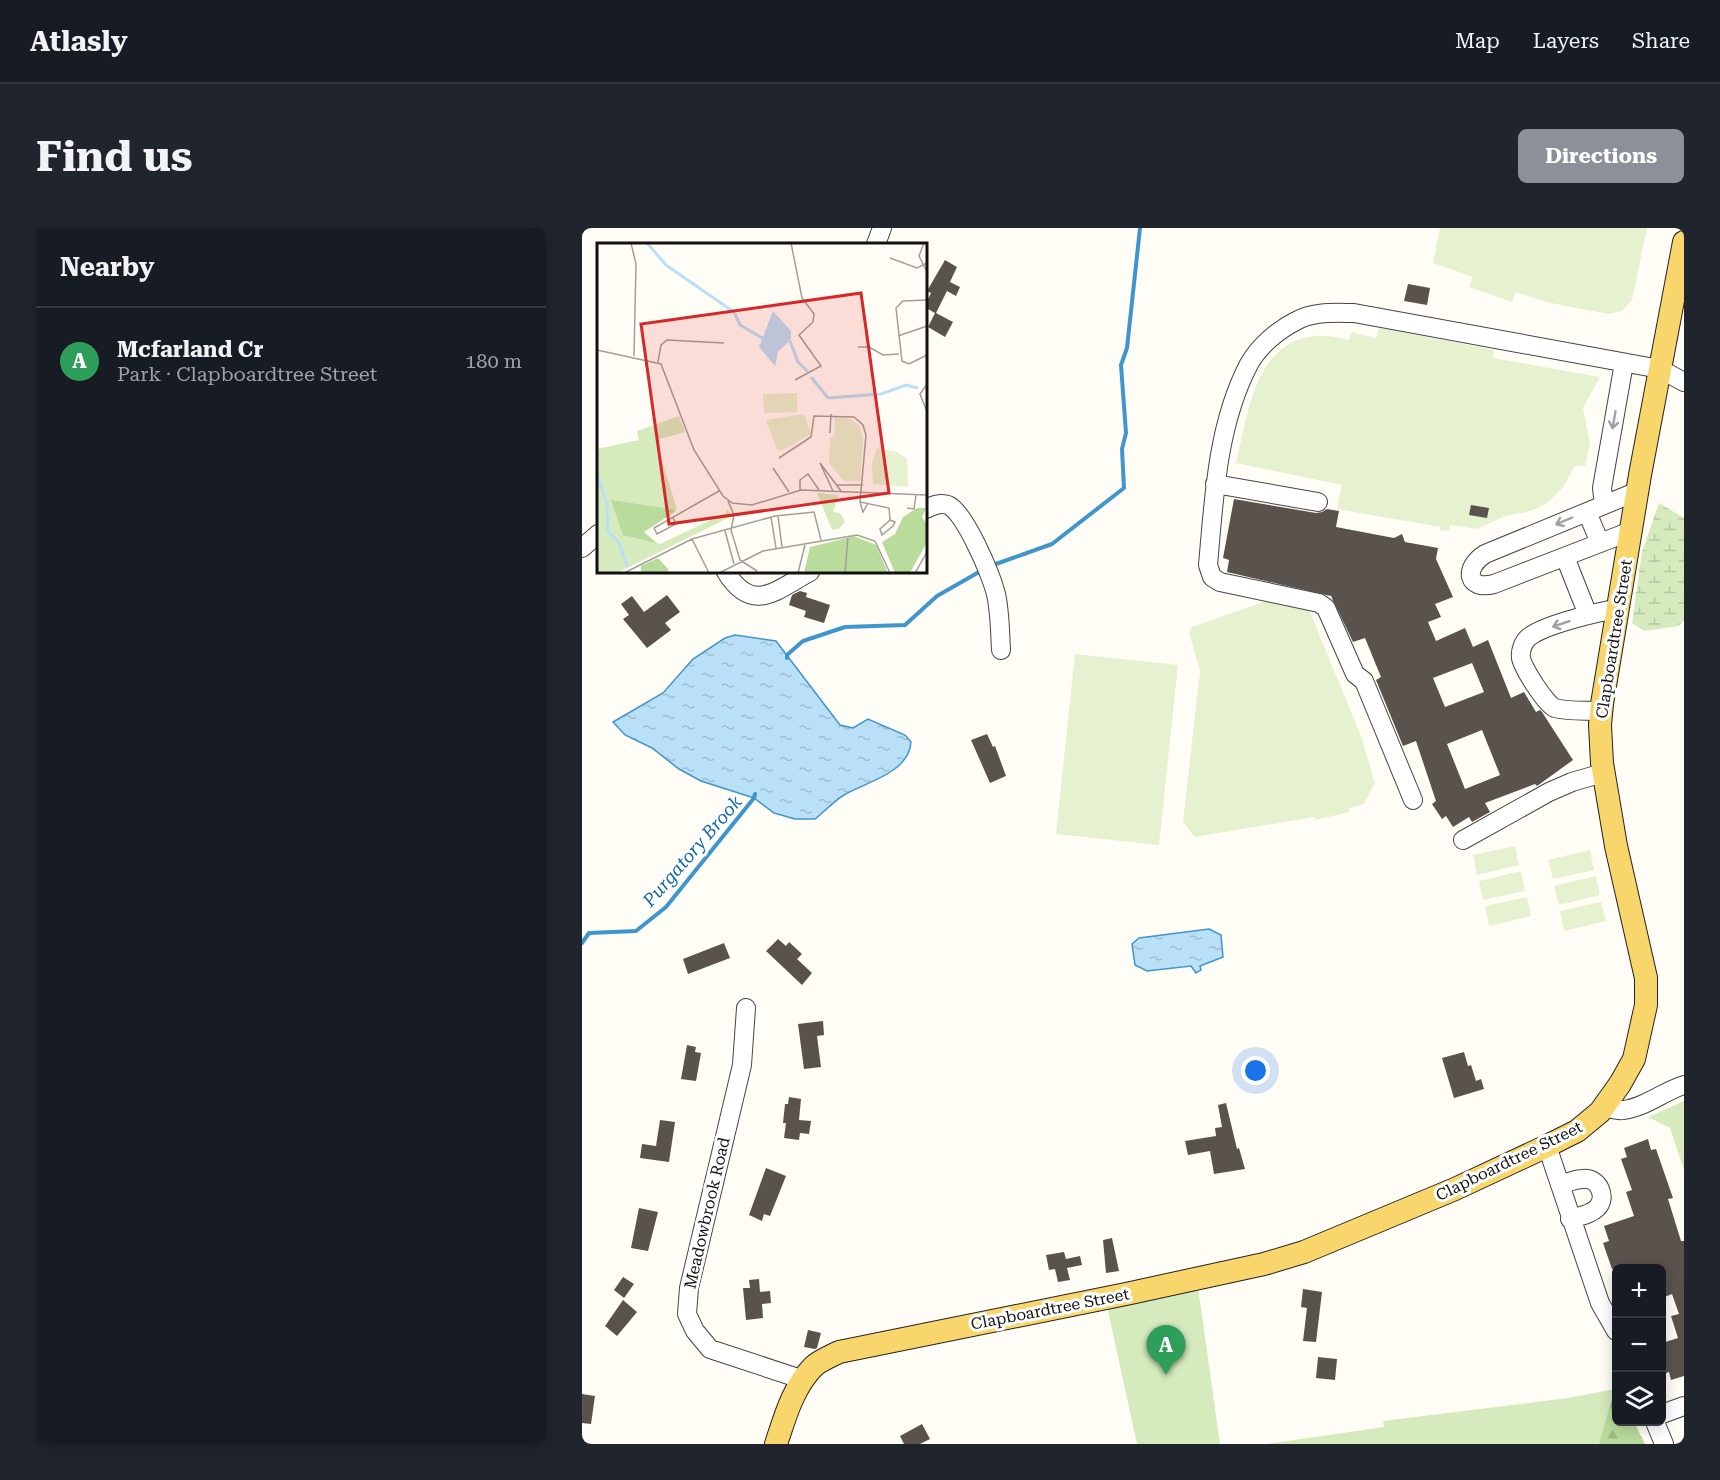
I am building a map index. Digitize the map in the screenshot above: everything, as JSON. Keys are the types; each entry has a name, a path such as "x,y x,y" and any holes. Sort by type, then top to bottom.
{"main road":[{"name":"Clapboardtree Street","path":"776,1444 793,1396 815,1365 839,1352 1126,1294 1264,1264 1304,1252 1455,1189 1547,1146 1577,1131 1604,1107 1634,1059 1646,1005 1646,978 1616,846 1600,744 1601,711 1638,490 1684,242"}],"street":[{"path":"876,243 882,228"},
{"path":"1413,800 1364,681 1356,674 1326,608 1319,603 1220,582 1212,577 1208,566 1215,484 1233,405 1250,362 1272,336 1297,320 1323,312 1354,313 1660,369 1684,382"},
{"path":"1604,505 1602,488 1624,363"},
{"path":"1215,484 1318,502"},
{"path":"1631,531 1489,586 1478,584 1471,578 1470,573 1474,562 1485,554 1638,490"},
{"path":"927,508 936,504 946,504 962,518 986,565 996,596 1001,650"},
{"path":"1587,512 1600,543"},
{"path":"582,548 597,535"},
{"path":"1565,556 1588,615"},
{"path":"727,573 746,595 761,597 808,573"},
{"path":"1601,711 1553,707 1548,704 1521,660 1521,651 1529,637 1540,631 1588,615 1617,609"},
{"path":"1463,840 1549,792 1572,782 1604,773"},
{"name":"Meadowbrook Road","path":"746,1008 742,1065 688,1288 687,1314 695,1331 710,1348 804,1380"},
{"path":"1604,1107 1622,1110 1645,1103 1671,1089 1684,1085"},
{"path":"1547,1146 1600,1303 1612,1321"},
{"path":"1560,1185 1584,1178 1594,1182 1601,1190 1601,1201 1594,1210 1570,1219"},
{"path":"1666,1413 1684,1406"},
{"path":"1657,1426 1664,1444"}],"green space":[{"path":"1440,228 1647,228 1632,300 1622,311 1608,314 1546,302 1516,292 1512,302 1469,287 1473,277 1433,263"},
{"path":"1379,328 1494,350 1493,358 1600,377 1583,408 1590,443 1585,466 1575,466 1563,487 1547,503 1531,511 1505,516 1477,529 1450,525 1449,531 1440,530 1440,527 1337,509 1342,485 1236,463 1249,407 1264,370 1275,355 1290,344 1308,337 1323,336 1349,340 1352,332 1376,338"},
{"path":"1659,503 1684,518 1684,620 1679,626 1644,631 1632,623 1642,552"},
{"path":"1272,599 1308,607 1361,736 1375,783 1364,804 1349,808 1349,812 1316,820 1314,817 1195,837 1183,822 1200,671 1189,633 1192,627"},
{"path":"1075,654 1178,665 1159,845 1056,834"},
{"path":"1515,846 1519,865 1477,875 1473,855"},
{"path":"1590,850 1594,870 1553,879 1548,860"},
{"path":"1521,871 1525,891 1483,900 1479,881"},
{"path":"1596,876 1600,895 1559,905 1554,886"},
{"path":"1527,897 1531,916 1489,926 1485,906"},
{"path":"1601,902 1606,921 1564,931 1560,911"},
{"path":"1684,1101 1684,1170 1670,1128 1648,1117"},
{"path":"1198,1287 1220,1444 1137,1444 1107,1306"},
{"path":"1612,1390 1612,1399 1599,1444 1267,1444 1384,1427 1383,1421 1568,1398"},
{"path":"1612,1400 1612,1426 1636,1426 1645,1444 1591,1444 1604,1403"}],"water":[{"path":"735,635 776,641 840,725 853,728 868,719 905,735 911,742 903,762 885,775 844,795 815,819 795,819 774,813 754,798 701,781 679,769 652,748 625,735 613,722 663,693 693,659 725,638"},
{"path":"1209,929 1221,935 1223,957 1200,966 1201,970 1196,973 1191,966 1147,971 1135,965 1132,944 1139,938"}],"building":[{"path":"945,260 957,267 950,282 960,287 956,296 947,291 936,313 953,322 945,337 928,327 935,313 927,309 927,301 931,293 927,291"},
{"path":"1408,284 1430,288 1427,305 1404,301"},
{"path":"1234,499 1316,513 1327,509 1339,511 1336,527 1394,538 1402,534 1405,542 1438,548 1436,559 1453,597 1435,604 1441,617 1428,622 1436,641 1465,628 1473,647 1488,640 1511,698 1524,692 1536,712 1540,710 1542,712 1573,760 1537,786 1535,784 1485,803 1490,812 1472,822 1469,817 1453,827 1446,816 1442,819 1432,804 1436,801 1416,741 1403,746 1376,680 1381,677 1365,638 1353,642 1331,596 1227,572 1229,560 1223,558","holes":["1472,663 1484,692 1445,707 1433,678","1482,730 1500,775 1465,789 1447,744"]},
{"path":"1471,505 1489,508 1487,518 1469,515"},
{"path":"800,591 807,593 806,597 830,605 824,623 804,617 806,611 789,605 792,595"},
{"path":"667,595 680,612 665,623 671,630 647,648 623,619 629,615 621,604 632,596 644,612"},
{"path":"987,734 993,747 995,746 1006,776 990,783 971,740"},
{"path":"778,939 786,946 789,942 802,954 797,959 812,973 802,985 766,951"},
{"path":"724,943 730,958 688,974 683,959"},
{"path":"823,1021 824,1035 817,1036 821,1067 804,1069 798,1024"},
{"path":"687,1045 696,1047 695,1052 701,1053 696,1081 681,1079"},
{"path":"1464,1052 1476,1081 1481,1079 1484,1089 1454,1098 1442,1058"},
{"path":"789,1097 801,1099 799,1120 811,1121 809,1134 800,1133 799,1140 784,1138 785,1104 788,1104"},
{"path":"1226,1103 1237,1149 1239,1148 1245,1169 1214,1174 1210,1151 1188,1155 1185,1141 1216,1136 1215,1128 1222,1127 1218,1105"},
{"path":"660,1120 675,1122 669,1162 640,1158 642,1144 656,1146"},
{"path":"1648,1139 1651,1150 1656,1149 1673,1198 1668,1199 1681,1241 1684,1241 1684,1376 1671,1380 1669,1372 1666,1373 1666,1342 1678,1338 1671,1316 1679,1314 1672,1294 1666,1296 1666,1264 1612,1264 1612,1269 1603,1243 1609,1241 1604,1226 1634,1216 1626,1192 1632,1190 1621,1159 1627,1157 1624,1148"},
{"path":"766,1168 786,1176 770,1216 764,1214 762,1221 749,1215"},
{"path":"639,1208 658,1212 648,1251 631,1248"},
{"path":"1112,1238 1119,1271 1106,1273 1103,1240"},
{"path":"1064,1252 1066,1259 1080,1256 1082,1265 1067,1268 1070,1280 1058,1282 1055,1269 1049,1270 1046,1255"},
{"path":"623,1277 634,1284 624,1298 614,1290"},
{"path":"759,1279 760,1292 770,1291 771,1303 762,1304 763,1318 746,1320 743,1288 750,1288 749,1280"},
{"path":"1303,1289 1322,1292 1316,1342 1303,1341 1307,1308 1301,1307"},
{"path":"623,1300 637,1312 617,1336 605,1326"},
{"path":"808,1330 821,1333 815,1349 804,1347"},
{"path":"1318,1357 1337,1359 1335,1380 1316,1378"},
{"path":"582,1394 595,1396 591,1424 582,1423"},
{"path":"922,1424 930,1439 920,1444 904,1444 900,1436"}],"waterway":[{"name":"Purgatory Brook","path":"996,564 1052,544 1124,488 1122,449 1126,433 1121,365 1127,348 1140,228"},
{"name":"Purgatory Brook","path":"787,658 787,655 803,641 845,627 905,625 937,596 979,572"},
{"name":"Purgatory Brook","path":"582,943 589,933 636,931 666,907 755,794"}],"place":[{"name":"Mcfarland Cr","path":"1166,1375"}]}
